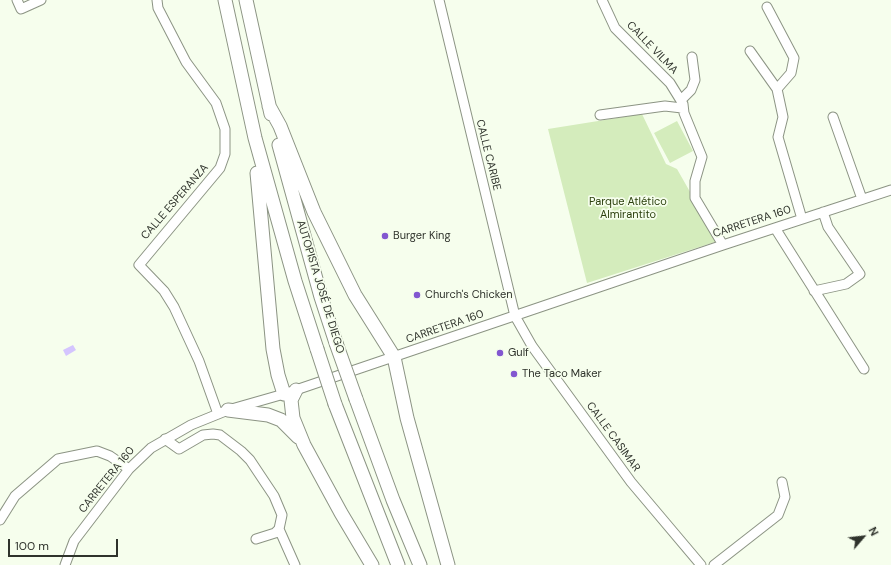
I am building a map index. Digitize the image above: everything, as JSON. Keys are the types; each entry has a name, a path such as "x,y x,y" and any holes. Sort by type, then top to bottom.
{"highway":[{"name":"AUTOPISTA JOSÉ DE DIEGO","path":"225,0 255,138 295,281 335,404 398,565"},
{"name":"AUTOPISTA JOSÉ DE DIEGO","path":"246,0 269,106 298,215 336,343 420,565"},
{"path":"269,106 280,126 314,212 355,295 394,357 407,418 448,565"},
{"path":"255,138 254,148 260,191 273,349 278,375 290,392 293,418 304,445 341,513 372,565"},
{"path":"223,412 268,415 276,418 295,433 304,445"}],"street":[{"path":"17,0 21,9 41,0"},
{"name":"CALLE ESPERANZA","path":"157,0 158,8 186,62 216,103 225,129 225,154 220,168 138,265 164,291 174,307 223,412"},
{"name":"CALLE CARIBE","path":"439,0 515,316"},
{"name":"CALLE VILMA","path":"602,0 615,28 670,83 681,104 702,157 695,181 696,198 723,245"},
{"path":"767,7 794,58 791,73 777,89"},
{"path":"750,50 777,89 783,117 778,137 802,219"},
{"path":"600,114 665,106 675,108 681,104 696,80 692,57"},
{"path":"834,117 862,199"},
{"name":"CARRETERA 160","path":"65,565 74,541 129,468 144,453 165,438 223,412 290,392 723,245 891,190"},
{"path":"814,291 846,284 860,274 828,227 823,212"},
{"path":"775,228 864,369"},
{"name":"CALLE CASIMAR","path":"515,316 532,346 631,482 701,565"},
{"path":"165,438 179,449 203,436 213,434 220,435 230,441 250,460 274,496 282,515 279,529 275,533 256,540"},
{"path":"0,520 15,496 58,459 97,451 110,456 129,468"},
{"path":"714,565 778,515 785,497 782,482"},
{"path":"279,529 295,565"}],"green space":[{"name":"Parque Atlético Almirantito","path":"642,114 666,164 677,169 718,241 587,283 548,129"},
{"path":"677,121 693,151 670,163 654,133"}],"shaded area":[{"path":"73,345 76,350 66,356 63,350"}],"place":[{"name":"Burger King","path":"385,236"},
{"name":"Church's Chicken","path":"417,295"},
{"name":"Gulf","path":"500,353"},
{"name":"The Taco Maker","path":"514,374"}]}
